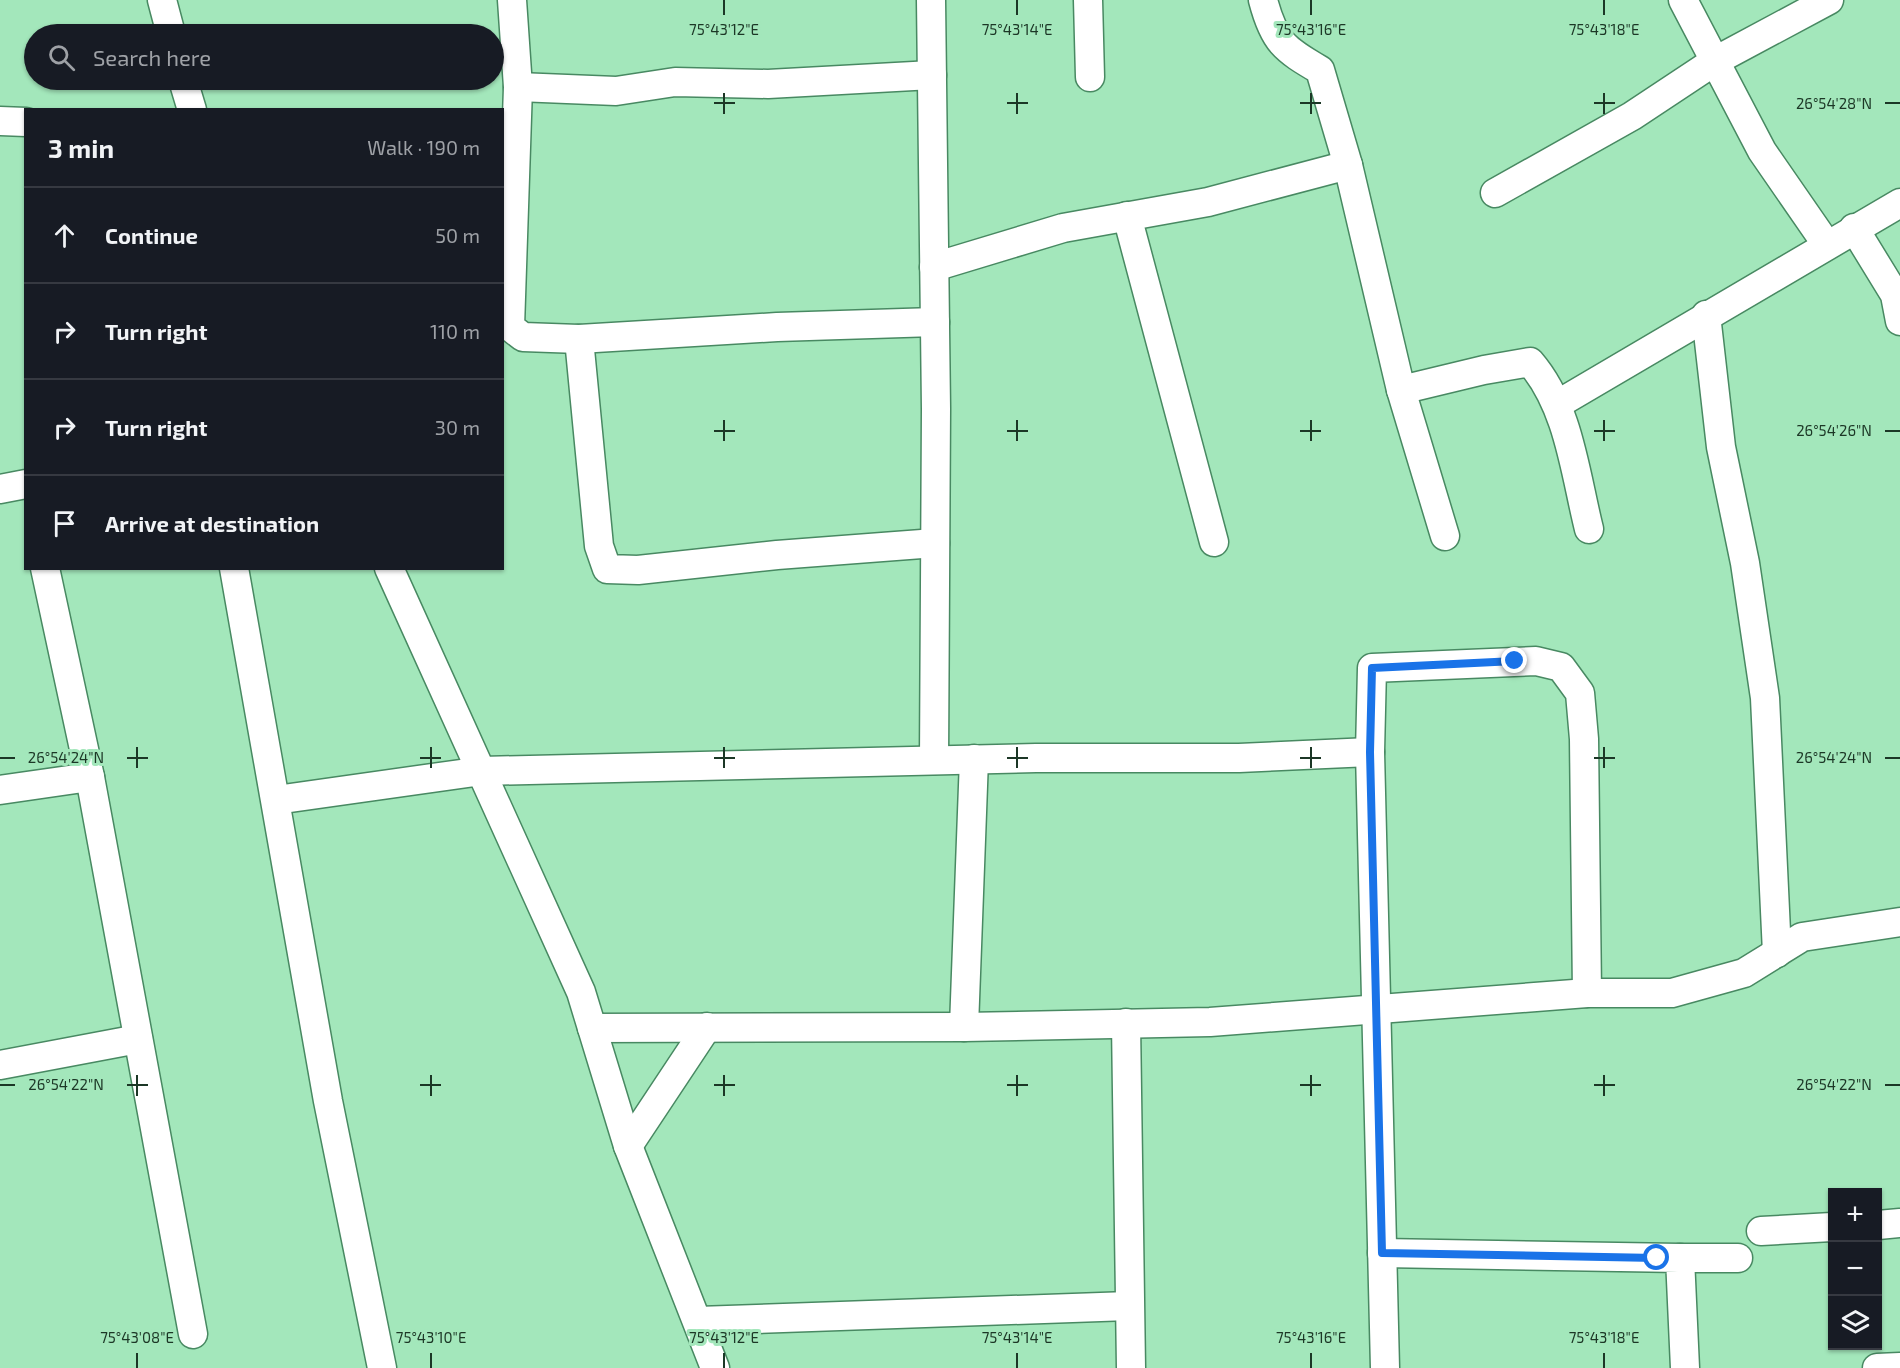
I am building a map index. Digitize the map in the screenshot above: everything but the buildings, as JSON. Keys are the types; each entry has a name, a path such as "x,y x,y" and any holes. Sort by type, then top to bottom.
{"street":[{"path":"162,0 168,24"},
{"path":"512,0 518,87 510,327 523,337 579,339 777,327 935,322"},
{"path":"931,0 935,322 934,760"},
{"path":"1088,0 1090,77"},
{"path":"1263,0 1268,19 1285,49 1320,70 1348,165 1401,390 1445,536"},
{"path":"1683,0 1762,151 1827,245"},
{"path":"1496,193 1632,116 1715,61 1830,0"},
{"path":"518,87 616,91 675,82 768,84 932,75"},
{"path":"186,90 191,108"},
{"path":"0,121 24,123"},
{"path":"934,267 1063,228 1208,202 1348,165"},
{"path":"1558,404 1900,203"},
{"path":"1127,216 1214,542"},
{"path":"1854,228 1895,295 1900,321"},
{"path":"1706,315 1722,447 1745,563 1765,698 1777,953"},
{"path":"579,339 599,546 607,569 638,570 777,555 935,543"},
{"path":"1401,390 1484,370 1530,362 1542,376 1558,404 1589,529"},
{"path":"0,489 24,484"},
{"path":"45,570 90,777 193,1334"},
{"path":"234,570 327,1101 382,1368"},
{"path":"390,570 581,992 628,1146 715,1368"},
{"path":"1385,1368 1370,752 1372,668 1536,660 1561,667 1581,693 1584,740 1587,993"},
{"path":"276,800 482,771 974,759 1239,758 1370,752"},
{"path":"964,1027 974,759"},
{"path":"0,790 90,777"},
{"path":"592,1028 964,1027 1210,1022 1587,993 1672,993 1744,973 1802,937 1900,921"},
{"path":"1126,1023 1131,1368"},
{"path":"628,1146 707,1028"},
{"path":"0,1065 138,1039"},
{"path":"1882,1225 1900,1223"},
{"path":"1761,1231 1828,1227"},
{"path":"1382,1253 1738,1258"},
{"path":"1680,1258 1685,1368"},
{"path":"698,1321 1129,1306"},
{"path":"1877,1368 1900,1367"}],"route":[{"path":"1515,661 1372,668 1370,752 1382,1253 1657,1258"}]}
